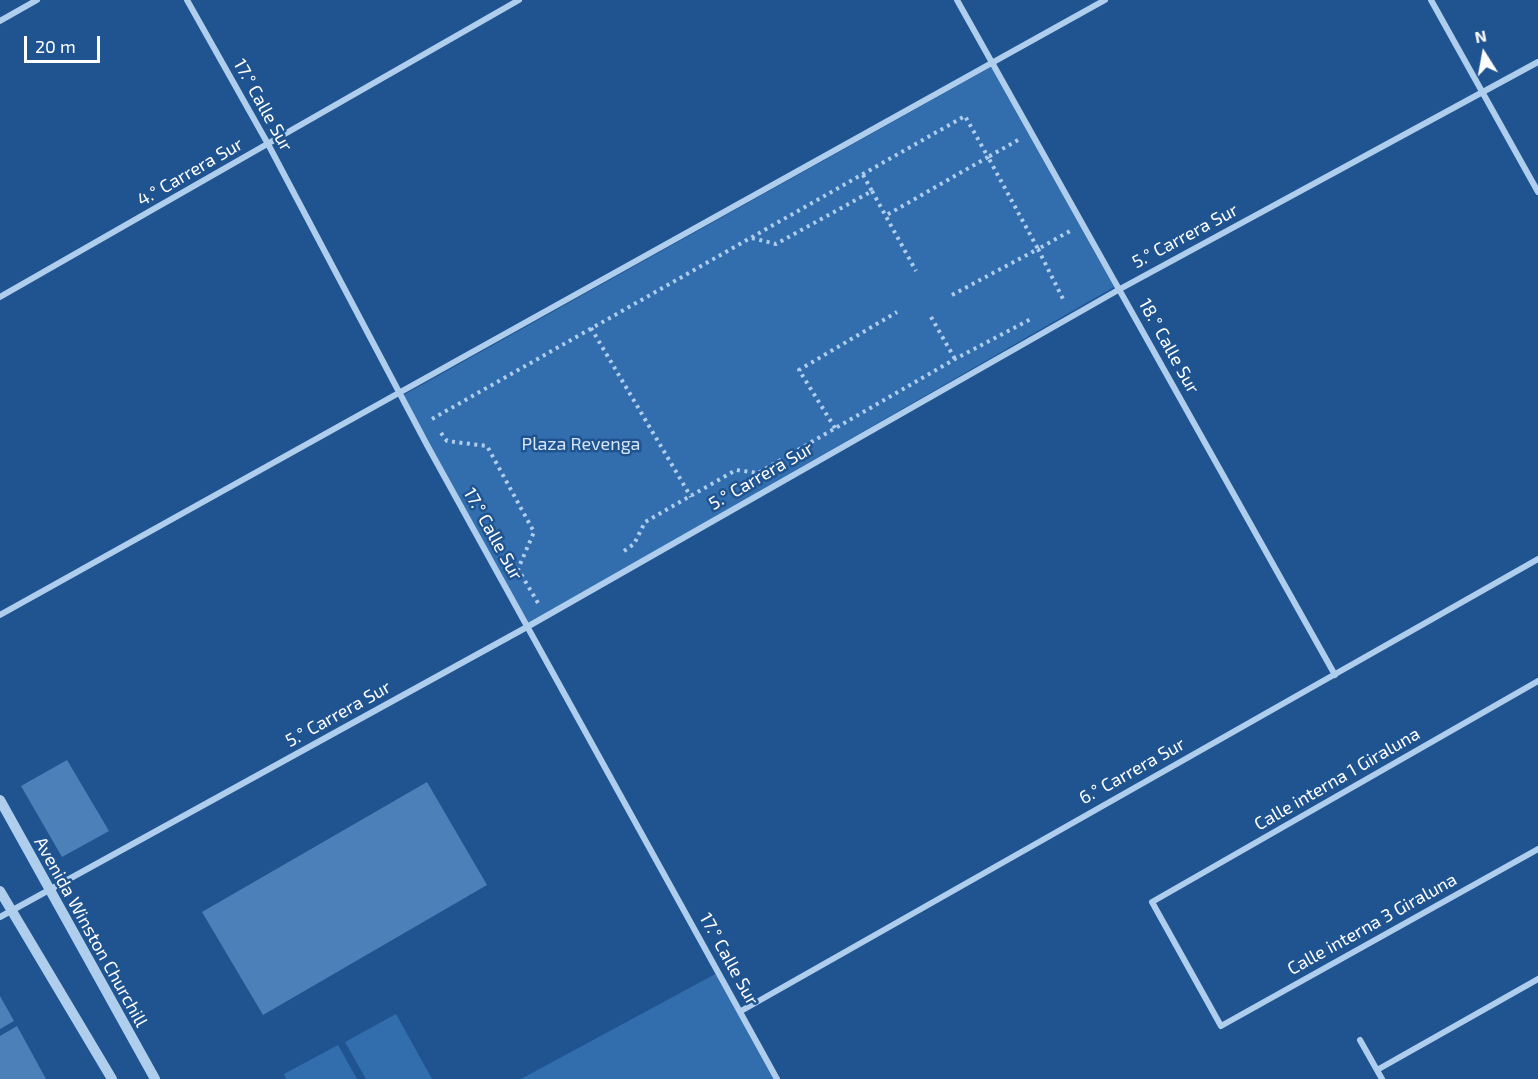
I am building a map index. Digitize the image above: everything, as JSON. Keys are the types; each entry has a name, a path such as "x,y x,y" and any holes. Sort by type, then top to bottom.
{"street":[{"path":"0,21 37,0"},
{"name":"17.° Calle Sur","path":"187,0 268,144 399,395 777,1079"},
{"name":"4.° Carrera Sur","path":"0,297 519,0"},
{"name":"18.° Calle Sur","path":"957,0 1335,675"},
{"path":"0,615 399,395 1105,0"},
{"path":"1431,0 1538,192"},
{"name":"5.° Carrera Sur","path":"0,917 527,627 1119,289 1538,62"},
{"name":"6.° Carrera Sur","path":"741,1011 1538,559"},
{"name":"Calle interna 1 Giraluna","path":"1221,1026 1152,902 1538,681"},
{"name":"Avenida Winston Churchill","path":"0,800 154,1079"},
{"name":"Calle interna 3 Giraluna","path":"1221,1026 1538,849"},
{"path":"0,891 112,1079"},
{"path":"1377,1070 1538,979"},
{"path":"1360,1040 1382,1079"}],"path":[{"path":"548,597 538,603 518,569 534,532 487,446 447,441 431,418 965,116 1066,300 1056,306"},
{"path":"885,216 1032,132"},
{"path":"862,173 916,271"},
{"path":"752,238 776,244 872,191"},
{"path":"952,295 1084,224"},
{"path":"835,428 799,370 897,312"},
{"path":"615,556 634,544 645,522 736,470 758,473 955,359 1036,316"},
{"path":"931,317 955,359"},
{"path":"591,328 690,497"}],"green space":[{"name":"Plaza Revenga","path":"991,67 1114,287 529,624 402,396"},
{"path":"719,972 777,1079 521,1079"},
{"path":"396,1014 432,1079 366,1079 345,1042"},
{"path":"338,1045 357,1079 286,1079 284,1074"}],"building":[{"path":"67,760 109,831 62,857 21,786"},
{"path":"427,782 487,885 263,1015 202,912"},
{"path":"0,996 14,1021 0,1029"},
{"path":"17,1026 46,1079 0,1079 0,1036"}]}
